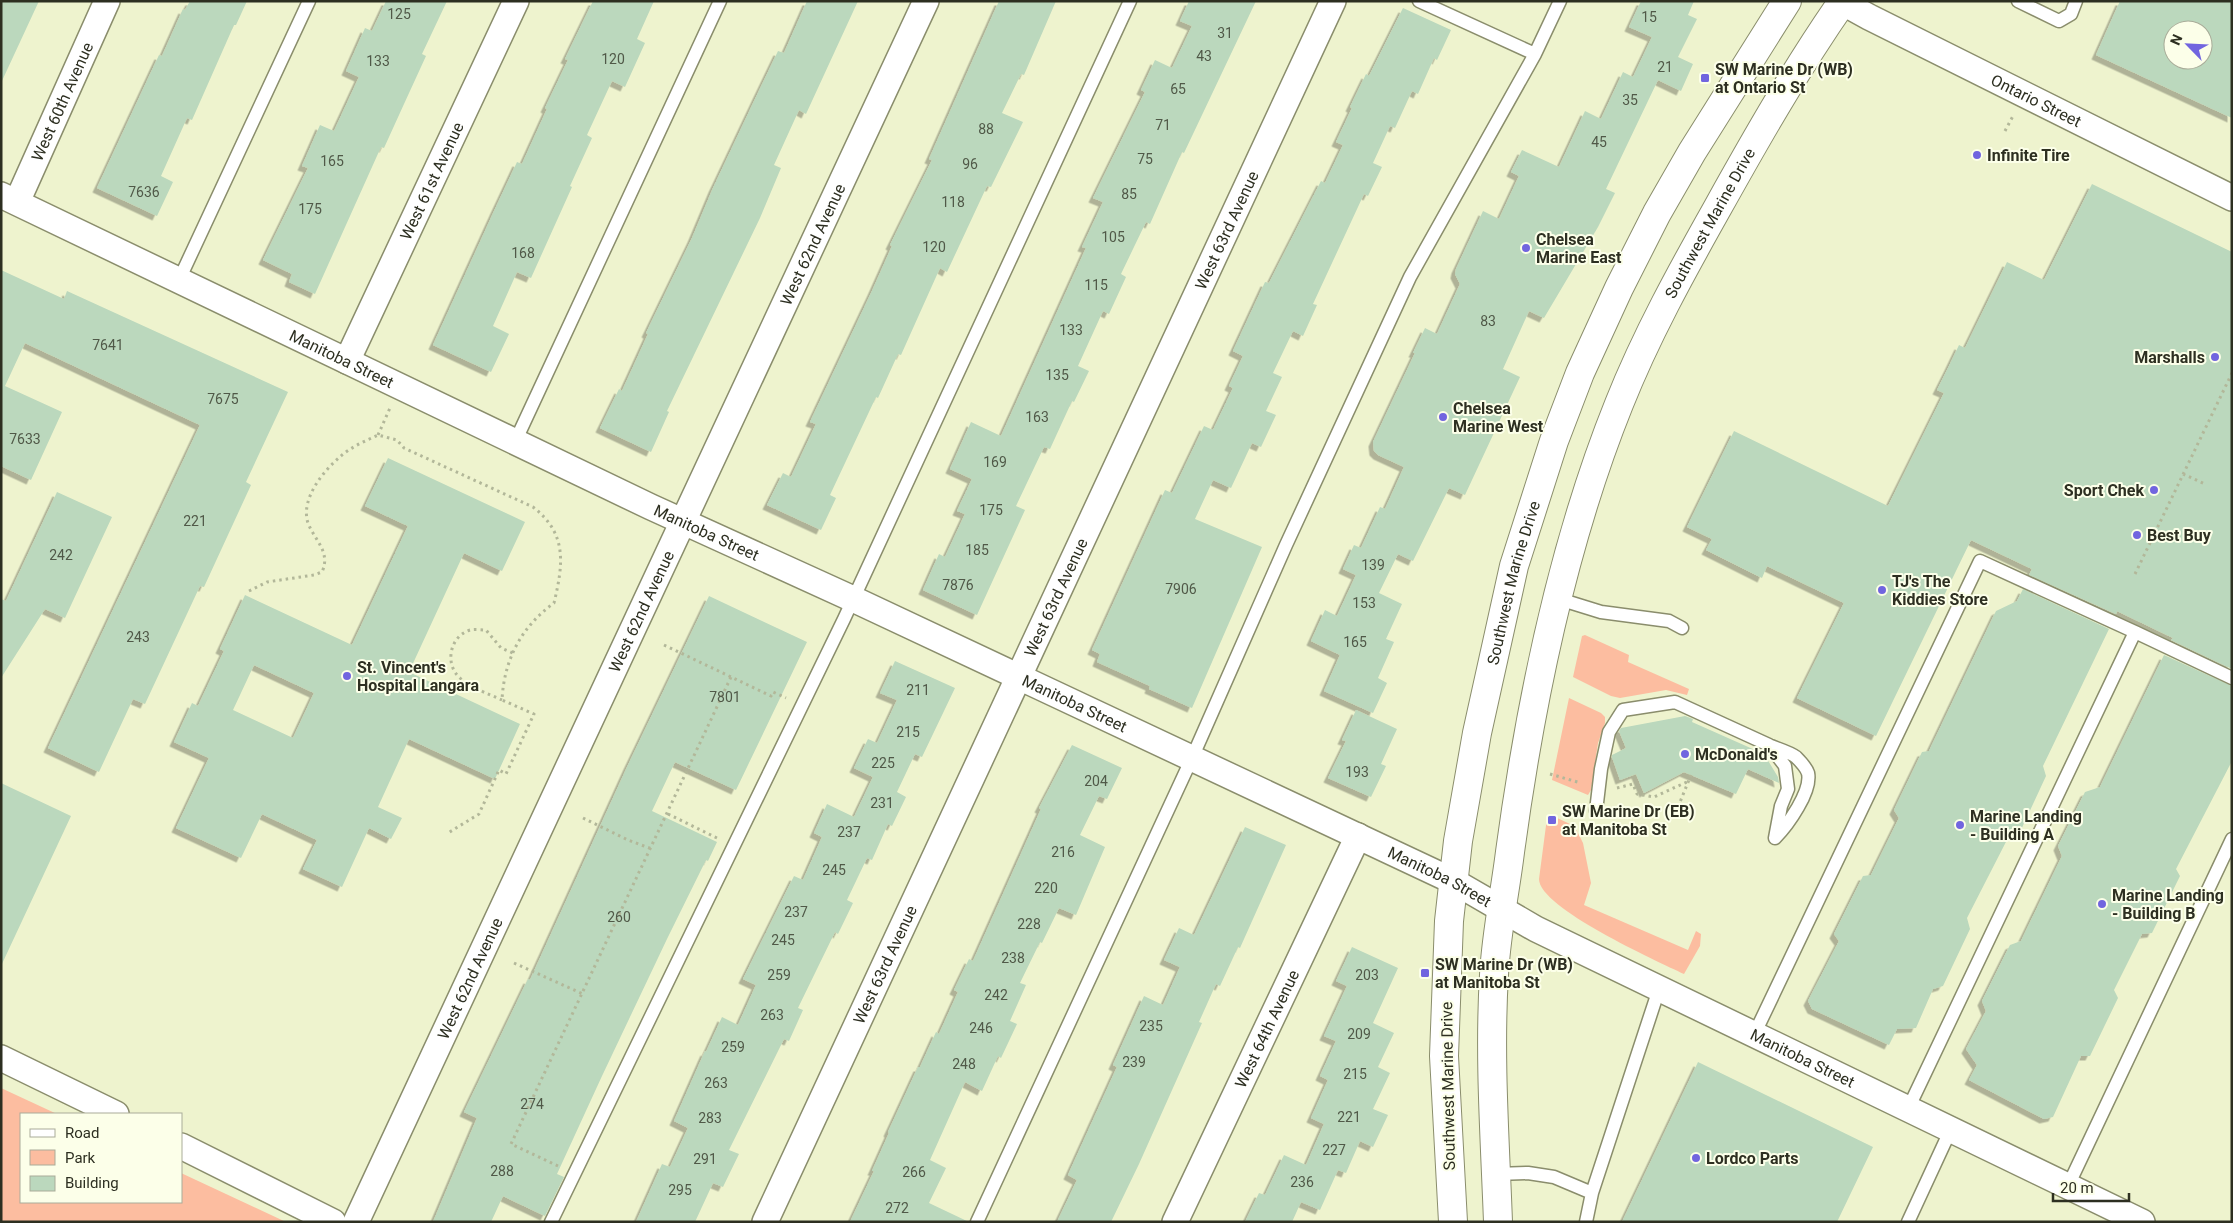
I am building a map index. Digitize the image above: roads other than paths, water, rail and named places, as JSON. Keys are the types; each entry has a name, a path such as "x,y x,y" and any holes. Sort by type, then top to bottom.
{"main road":[{"name":"Southwest Marine Drive","path":"1498,1222 1494,1076 1494,973 1519,783 1542,669 1578,525 1618,405 1660,316 1687,263 1751,148 1810,48 1841,2"},
{"name":"Southwest Marine Drive","path":"1452,1222 1444,1056 1449,921 1458,841 1475,743 1514,566 1554,441 1601,326 1657,213 1778,6"}],"street":[{"name":"West 60th Avenue","path":"9,198 107,1"},
{"name":"West 61st Avenue","path":"347,362 516,1"},
{"name":"West 62nd Avenue","path":"356,1222 926,1"},
{"name":"West 63rd Avenue","path":"765,1222 1333,1"},
{"name":"Ontario Street","path":"1841,2 2232,198"},
{"name":"Manitoba Street","path":"9,198 683,522 852,599 1454,881 1536,929 2142,1222"},
{"name":"West 64th Avenue","path":"1175,1222 1358,836"},
{"path":"1,1058 114,1113"},
{"path":"182,1146 333,1222"}],"lane":[{"path":"179,280 310,1"},
{"path":"516,442 720,1"},
{"path":"551,1222 802,706 1130,1"},
{"path":"1419,1 1534,54"},
{"path":"977,1222 1192,758 1286,545 1410,277 1534,54 1560,1"},
{"path":"2018,1 2058,20 2071,14 2076,1"},
{"path":"1754,1035 1980,561 2232,678"},
{"path":"1559,599 1601,612 1669,621 1682,628"},
{"path":"1908,1109 2135,632"},
{"path":"1596,811 1601,769 1609,732 1623,710 1675,702 1795,756 1805,766 1808,774 1804,795 1790,822 1775,838 1781,806 1788,789 1785,766 1769,745"},
{"path":"2068,1186 2232,839"},
{"path":"1586,1222 1592,1193 1659,989"},
{"path":"1908,1222 1951,1130"},
{"path":"1496,1174 1528,1174 1554,1177 1592,1193"}],"place":[{"name":"SW Marine Dr (WB) at Ontario St","path":"1705,78"},
{"name":"Infinite Tire","path":"1977,155"},
{"name":"Chelsea Marine East","path":"1526,248"},
{"name":"Marshalls","path":"2215,357"},
{"name":"Chelsea Marine West","path":"1443,417"},
{"name":"Sport Chek","path":"2154,490"},
{"name":"Best Buy","path":"2137,535"},
{"name":"TJ's The Kiddies Store","path":"1882,590"},
{"name":"St. Vincent's Hospital Langara","path":"347,676"},
{"name":"McDonald's","path":"1685,754"},
{"name":"SW Marine Dr (EB) at Manitoba St","path":"1552,820"},
{"name":"Marine Landing - Building A","path":"1960,825"},
{"name":"Marine Landing - Building B","path":"2102,904"},
{"name":"SW Marine Dr (WB) at Manitoba St","path":"1425,973"},
{"name":"Lordco Parts","path":"1696,1158"}]}
